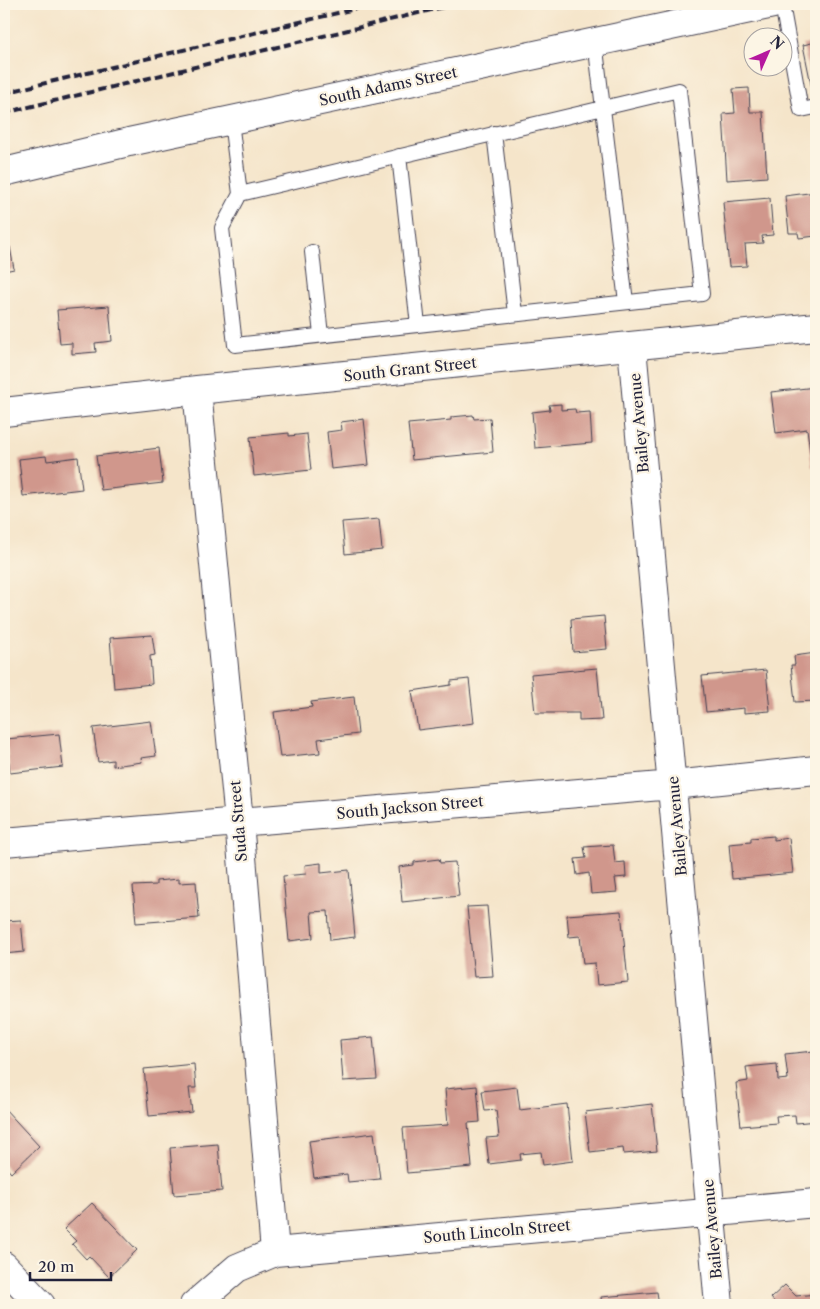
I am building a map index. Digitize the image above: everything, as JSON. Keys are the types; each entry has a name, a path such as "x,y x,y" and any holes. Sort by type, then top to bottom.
{"street":[{"name":"South Adams Street","path":"4,172 129,142 773,4"},
{"name":"South Grant Street","path":"4,412 197,390 816,328"},
{"name":"Bailey Avenue","path":"632,347 719,1305"},
{"name":"Suda Street","path":"197,390 239,821 275,1252"},
{"name":"South Jackson Street","path":"4,842 673,785 816,770"},
{"name":"South Lincoln Street","path":"194,1305 237,1268 275,1252 816,1203"},
{"path":"4,1266 41,1305"}],"lane":[{"path":"782,4 800,110 816,107"},
{"path":"595,42 626,302"},
{"path":"231,121 240,194 222,228 235,345 702,294 679,90 240,194"},
{"path":"494,133 515,314"},
{"path":"399,156 418,325"},
{"path":"312,252 321,335"}],"building":[{"path":"816,42 816,93 813,94 803,45"},
{"path":"749,88 750,112 763,112 767,177 727,180 723,114 735,113 733,89"},
{"path":"816,192 816,236 799,238 798,233 789,233 785,196"},
{"path":"770,198 773,235 762,236 763,243 745,244 747,266 729,267 723,202"},
{"path":"10,247 14,269 4,271 4,248"},
{"path":"109,306 112,341 95,343 96,352 72,354 72,343 60,344 57,310"},
{"path":"816,387 816,466 812,467 807,429 776,433 771,392"},
{"path":"561,404 561,410 575,409 576,413 590,412 592,443 535,448 532,412 550,410 549,405"},
{"path":"473,415 474,419 490,418 493,452 412,460 408,424 451,420 451,417"},
{"path":"364,419 369,465 331,469 327,432 342,430 341,422"},
{"path":"289,433 289,436 307,434 311,470 254,476 250,437"},
{"path":"159,448 163,483 101,490 96,456"},
{"path":"46,456 47,461 78,457 82,489 23,496 19,459"},
{"path":"379,519 382,550 345,554 342,522"},
{"path":"604,616 607,649 573,652 571,619"},
{"path":"152,635 155,655 150,656 152,684 114,688 110,638"},
{"path":"816,653 816,701 795,702 791,665 795,665 794,656"},
{"path":"597,668 602,720 579,721 579,713 535,713 531,674"},
{"path":"766,670 770,711 744,713 744,708 706,712 702,676"},
{"path":"469,679 474,723 418,730 412,691 451,685 451,681"},
{"path":"354,697 358,734 318,739 320,753 280,757 274,712 312,707 311,702"},
{"path":"151,721 156,756 141,758 142,762 113,766 113,760 98,762 93,728"},
{"path":"59,734 63,767 10,773 6,739"},
{"path":"774,836 774,840 789,838 793,873 732,879 729,844 751,842 751,838"},
{"path":"613,845 615,863 625,862 626,877 615,878 617,892 591,894 589,873 577,875 575,859 586,858 584,847"},
{"path":"439,859 440,863 455,862 459,896 402,902 399,867 414,865 414,862"},
{"path":"321,863 321,873 349,870 355,937 330,940 328,911 311,912 313,938 289,941 283,876 306,874 305,865"},
{"path":"179,879 179,883 196,882 199,918 136,923 133,886 156,885 156,881"},
{"path":"487,906 493,976 474,977 467,907"},
{"path":"621,911 628,982 597,985 595,963 583,964 580,936 569,937 567,915"},
{"path":"21,920 24,952 4,954 4,921"},
{"path":"373,1037 377,1079 343,1081 340,1040"},
{"path":"814,1051 816,1121 796,1123 795,1115 776,1116 777,1123 741,1126 736,1083 748,1081 746,1067 777,1064 778,1080 788,1079 785,1054"},
{"path":"194,1064 196,1088 189,1088 192,1112 149,1116 144,1069"},
{"path":"477,1086 480,1122 468,1123 472,1167 407,1173 403,1128 448,1125 445,1089"},
{"path":"517,1087 520,1110 567,1104 573,1161 543,1165 541,1152 520,1154 521,1160 489,1164 486,1138 499,1137 496,1110 485,1111 482,1091"},
{"path":"652,1104 657,1151 624,1154 623,1148 590,1152 585,1112"},
{"path":"4,1108 39,1146 11,1173 4,1165"},
{"path":"374,1133 380,1179 348,1182 347,1174 314,1178 309,1141"},
{"path":"218,1144 222,1191 174,1195 170,1148"},
{"path":"92,1203 137,1250 109,1277 89,1256 86,1259 72,1244 76,1241 64,1229"},
{"path":"785,1285 796,1296 816,1294 816,1305 777,1305 771,1298"},
{"path":"657,1292 659,1305 602,1305 601,1297"}],"railway":[{"path":"4,93 375,4"},
{"path":"4,113 456,4"}]}
